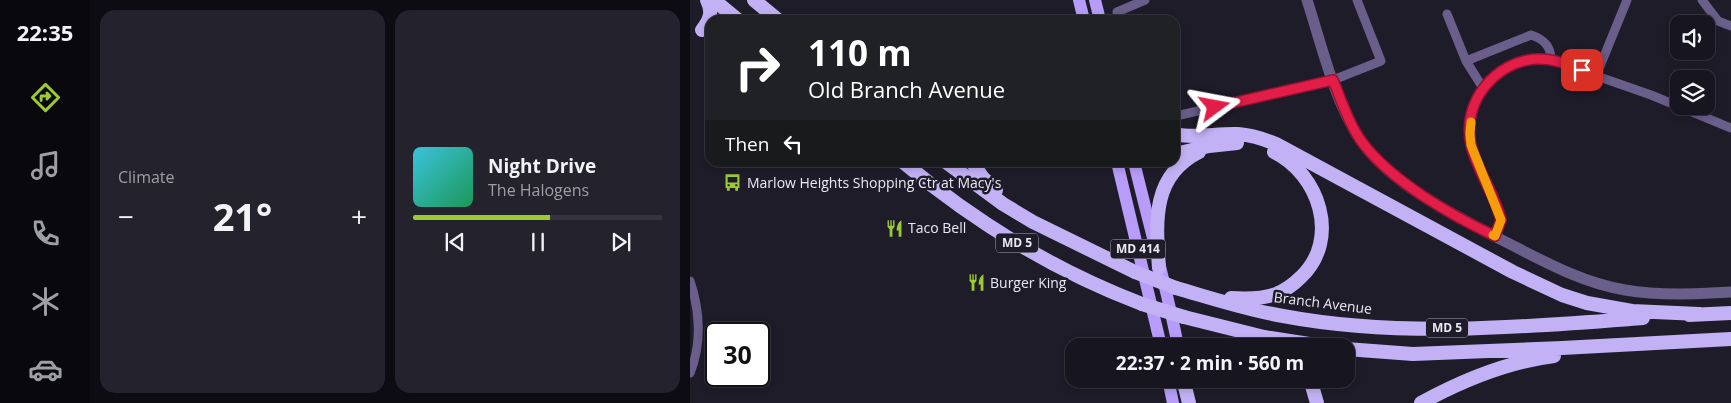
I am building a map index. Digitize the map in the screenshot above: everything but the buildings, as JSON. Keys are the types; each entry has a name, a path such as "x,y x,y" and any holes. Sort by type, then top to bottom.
{"highway":[{"path":"707,0 711,15"},
{"path":"754,0 772,15"},
{"path":"719,2 733,15"},
{"path":"702,30 705,26"},
{"path":"1180,135 1198,137 1240,134 1262,138 1513,272 1562,295 1587,303 1632,312 1699,314"},
{"path":"1180,153 1233,142 1268,149 1284,157 1304,177 1318,201 1322,219 1322,236 1316,256 1308,271 1292,285 1277,294 1261,298 1246,299 1198,294"},
{"path":"1180,166 1190,157 1218,144"},
{"name":"MD 5","path":"909,167 953,202 1016,243 1100,288 1142,304 1206,324 1272,338"},
{"name":"Branch Avenue","path":"953,167 1003,204 1032,222 1135,272 1176,288 1282,316 1325,322 1416,328 1503,327 1731,313"},
{"path":"975,167 983,178 995,189 1049,224 1062,236"},
{"path":"1159,268 1156,215 1165,186 1178,167"},
{"path":"1206,324 1247,338"},
{"name":"MD 5","path":"1355,350 1413,354 1731,339"},
{"path":"1421,403 1477,375 1505,366 1544,357 1650,344"},
{"path":"1186,388 1188,403"},
{"path":"1313,388 1318,403"}],"main road":[{"path":"1079,0 1083,15"},
{"path":"1095,0 1099,15"},
{"name":"MD 414","path":"1118,167 1159,338"},
{"name":"MD 414","path":"1135,167 1159,268 1169,300 1176,338"},
{"path":"1170,388 1173,403"}],"street":[{"path":"1117,12 1144,0"},
{"path":"1307,0 1333,80 1349,120 1362,142 1381,164 1402,182 1476,228 1495,236 1544,263 1585,280 1625,290 1683,295 1731,292"},
{"path":"1180,115 1333,80 1381,61 1357,0"},
{"path":"1596,76 1627,0"},
{"path":"1702,0 1718,21 1731,26"},
{"path":"1447,14 1466,61 1483,88"},
{"path":"1466,61 1531,36 1545,42 1550,49 1551,60"},
{"path":"1495,236 1501,220 1471,145 1470,134 1475,103 1483,88 1493,77 1514,64 1538,59 1551,60 1651,95 1731,128"},
{"path":"690,281 698,315 697,347 690,373"}],"slow traffic":[{"path":"1471,122 1471,145 1500,214 1500,224 1495,236 1493,235"}],"place":[{"name":"Marlow Heights Shopping Ctr at Macy's","path":"733,183"},
{"name":"Taco Bell","path":"894,228"},
{"name":"Burger King","path":"976,283"}],"route":[{"path":"1215,107 1333,80 1349,120 1362,142 1381,164 1402,182 1446,210 1476,228 1495,236 1501,220 1500,214 1471,145 1471,117 1475,103 1483,88 1493,77 1506,68 1525,60 1551,60 1582,70"}]}
